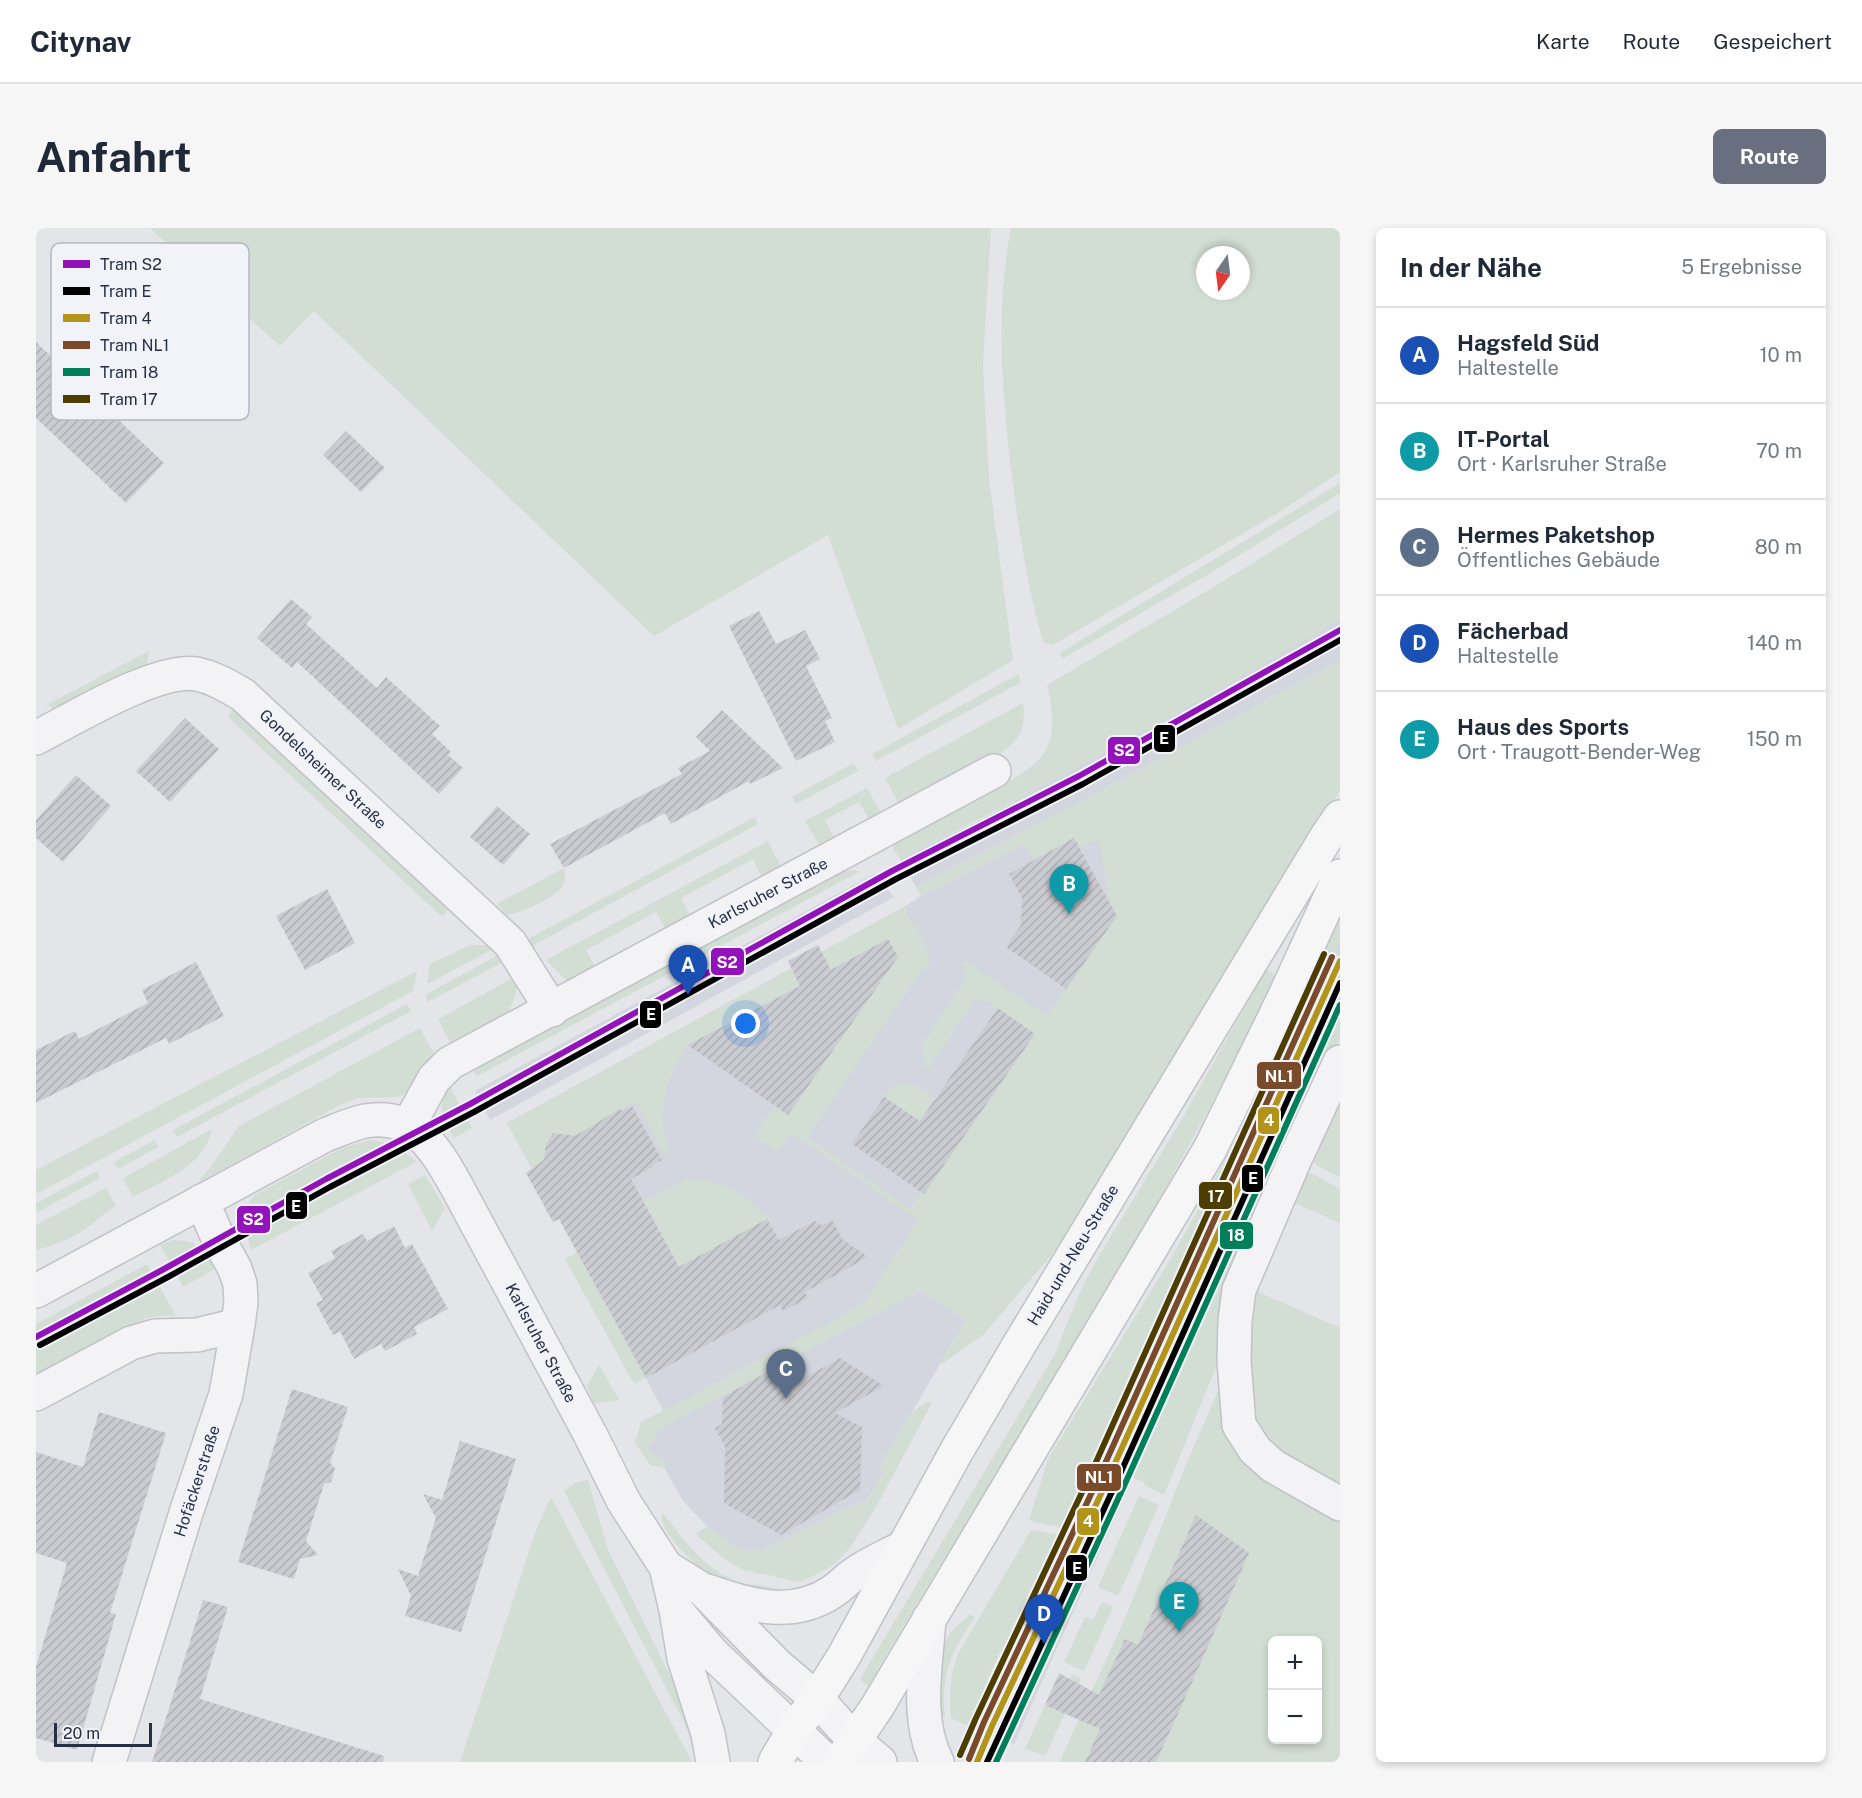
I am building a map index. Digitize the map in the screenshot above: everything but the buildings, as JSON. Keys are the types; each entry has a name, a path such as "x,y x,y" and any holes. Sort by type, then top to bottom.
{"main road":[{"name":"Haid-und-Neu-Straße","path":"775,1762 793,1731 817,1699 844,1656 902,1548 1022,1340 1326,836 1340,817"},
{"path":"847,1751 877,1707 1209,1149 1283,1000 1340,876"}],"street":[{"name":"Gondelsheimer Straße","path":"36,738 141,684 172,675 195,674 220,681 243,695 505,938 524,962 552,1010"},
{"name":"Karlsruher Straße","path":"826,1762 713,1654 676,1610 666,1567 624,1502 448,1172 429,1143 408,1126 434,1079 444,1068 994,771"},
{"path":"1340,1062 1295,1159 1239,1290 1235,1321 1234,1361 1239,1425 1255,1450 1273,1466 1340,1504"},
{"path":"36,1291 334,1131 367,1121 392,1121 408,1126"},
{"name":"Hofäckerstraße","path":"109,1762 182,1524 226,1394 238,1325 241,1302 240,1284 202,1201"},
{"path":"36,1274 87,1264"},
{"path":"36,1394 131,1343 155,1336 197,1335 238,1325"},
{"path":"703,1590 757,1607 799,1606 830,1594 854,1574 902,1548"},
{"name":"Karlsruher Straße","path":"666,1567 703,1590 777,1665 817,1699 847,1751 880,1762"},
{"path":"676,1610 684,1658 708,1734 713,1762"},
{"path":"928,1619 924,1711 928,1737 938,1762"}],"shaded area":[{"path":"150,228 991,228 983,365 989,479 1013,660 898,729 828,535 654,636 314,311 280,346 249,318 249,243 167,243"},
{"path":"1011,228 1340,228 1340,472 1276,514 1053,645 1043,642 1021,540 1012,477 1003,384 1003,290"},
{"path":"1340,483 1340,493 1212,572 1062,659 1060,653"},
{"path":"1340,509 1340,619 1177,713 1012,802 900,858 893,849 894,844 1013,779 1038,761 1051,738 1052,710 1047,685 1217,585"},
{"path":"1340,619 1340,660 1107,788 916,887 900,858 972,824 1096,757"},
{"path":"149,651 146,667 56,712 48,704"},
{"path":"1340,660 1340,790 1058,1247 983,1335 942,1364 940,1362 966,1320 921,1290 658,1430 647,1449 666,1462 664,1468 650,1465 635,1443 641,1422 847,1313 867,1299 918,1220 792,1133 778,1152 754,1136 775,1106 787,1114 898,957 888,939 688,1045 676,1063 665,1095 663,1127 670,1151 664,1154 636,1101 571,1139 565,1134 553,1135 546,1144 549,1156 532,1169 507,1123 904,907 928,951 931,965 923,968 807,1137 910,1209 921,1193 924,1194 1035,1034 984,999 975,1001 931,1064 933,1072 923,1059 922,1044 968,976 961,962 965,961 1047,1016 1117,916 1109,901 1099,838 1080,848 1074,839 1034,861 1024,843 921,896 916,887 1107,788"},
{"path":"1019,674 1020,683 876,761 872,754"},
{"path":"1023,703 1022,728 1012,744 965,774 900,806 885,778"},
{"path":"236,706 448,908 444,915 440,915 230,719 228,715"},
{"path":"854,763 858,771 796,804 792,797"},
{"path":"867,788 882,815 870,821 859,802 825,820 835,840 821,848 805,821"},
{"path":"1108,807 1132,916 878,1312 921,1290 966,1320 879,1468 885,1471 864,1505 859,1502 763,1550 741,1551 707,1526 684,1502 664,1468 666,1462 647,1450 658,1430 670,1423 507,1123 921,896 1024,843 1029,852"},
{"path":"755,817 758,824 532,946 526,940"},
{"path":"768,841 782,869 763,879 753,859 681,898 691,918 667,931 656,912 586,950 597,970 569,983 546,960"},
{"path":"564,868 565,880 562,887 544,900 511,914 506,914 497,904"},
{"path":"854,870 859,872 477,1076 472,1068 808,886 841,872"},
{"path":"874,874 894,897 490,1120 475,1091"},
{"path":"1340,908 1340,940 1103,1466 1095,1463 1065,1528 1029,1520 1048,1459 1170,1260 1251,1113"},
{"path":"1340,940 1340,1016 1014,1744 983,1732 1105,1467 1103,1466"},
{"path":"470,945 486,945 493,949 427,984 430,964"},
{"path":"498,955 505,961 428,1002 425,995"},
{"path":"1266,969 1275,975 1183,1157 1080,1335 868,1686 860,1679 1055,1354 1093,1266 1182,1119"},
{"path":"417,971 413,991 36,1194 36,1170"},
{"path":"517,976 516,991 506,1013 488,1028 452,1046 438,1019"},
{"path":"407,1004 411,1011 177,1137 173,1130"},
{"path":"1340,1016 1340,1037 1231,1283 1223,1350 1164,1495 1133,1477"},
{"path":"420,1028 435,1056 409,1090 399,1097 358,1098 338,1106 201,1181 200,1179 239,1126"},
{"path":"903,1083 918,1086 936,1098 920,1121 884,1097 891,1088"},
{"path":"449,1085 472,1128 454,1138 446,1125 442,1112 443,1098"},
{"path":"1340,1095 1340,1177 1316,1165 1311,1157"},
{"path":"212,1129 208,1142 192,1163 133,1197 123,1178"},
{"path":"155,1140 158,1147 118,1169 114,1162"},
{"path":"370,1140 395,1146 416,1162 251,1250 242,1220 245,1208 255,1195 342,1148"},
{"path":"97,1171 100,1178 36,1213 36,1203"},
{"path":"1304,1173 1313,1174 1340,1189 1340,1223 1290,1201"},
{"path":"425,1175 445,1208 432,1231 408,1184"},
{"path":"686,1179 721,1185 741,1195 767,1219 679,1267 644,1202"},
{"path":"106,1188 116,1206 73,1236 36,1250 36,1225"},
{"path":"173,1240 188,1242 205,1250 215,1269 183,1287 160,1245"},
{"path":"577,1252 646,1378 634,1384 565,1259"},
{"path":"147,1264 176,1316 146,1318 36,1377 36,1324"},
{"path":"1254,1290 1340,1328 1340,1762 1061,1762 1127,1614 1187,1462 1218,1391 1252,1402 1248,1354"},
{"path":"599,1365 619,1400 594,1403 587,1386"},
{"path":"926,1402 932,1403 876,1507 852,1545 835,1564 823,1571 800,1582 743,1570 723,1558 696,1534 707,1526 741,1551 763,1550 859,1502 865,1505 884,1472 879,1468 910,1414"},
{"path":"588,1480 608,1550 689,1714 697,1744 564,1491 575,1483"},
{"path":"1139,1496 1159,1505 1118,1596 1098,1587"},
{"path":"551,1497 692,1762 460,1762 535,1533"},
{"path":"664,1514 697,1554 716,1571 739,1582 770,1587 779,1591 773,1597 729,1583 708,1573 690,1559 673,1541 663,1523 662,1515"},
{"path":"1031,1530 1062,1535 1008,1653 1001,1650 987,1681 993,1685 973,1728 951,1718 951,1685 955,1662"},
{"path":"1102,1602 1113,1607 1084,1671 1064,1662 1085,1617 1093,1620"},
{"path":"970,1614 975,1617 954,1652 946,1676 945,1717 936,1714 937,1678 941,1651 949,1635"},
{"path":"1072,1674 1081,1678 1047,1752 1043,1755 1025,1749 1045,1705 1056,1710"}],"tram line":[{"name":"S2","path":"36,1337 326,1179 470,1104 892,871 1079,776 1340,630"},
{"name":"E","path":"40,1345 330,1187 474,1112 896,879 1083,784 1340,640"},
{"name":"17","path":"960,1755 1092,1471 1324,954"},
{"name":"NL1","path":"969,1759 984,1722 1100,1475 1332,957"},
{"name":"4","path":"977,1762 1108,1479 1340,961"},
{"name":"E","path":"987,1762 1116,1483 1340,983"},
{"name":"18","path":"996,1762 1124,1486 1340,1005"}],"place":[{"name":"IT-Portal","path":"1069,914"},
{"name":"Hagsfeld Süd","path":"688,995"},
{"name":"Hermes Paketshop","path":"786,1399"},
{"name":"Haus des Sports","path":"1179,1632"},
{"name":"Fächerbad","path":"1044,1644"}]}
